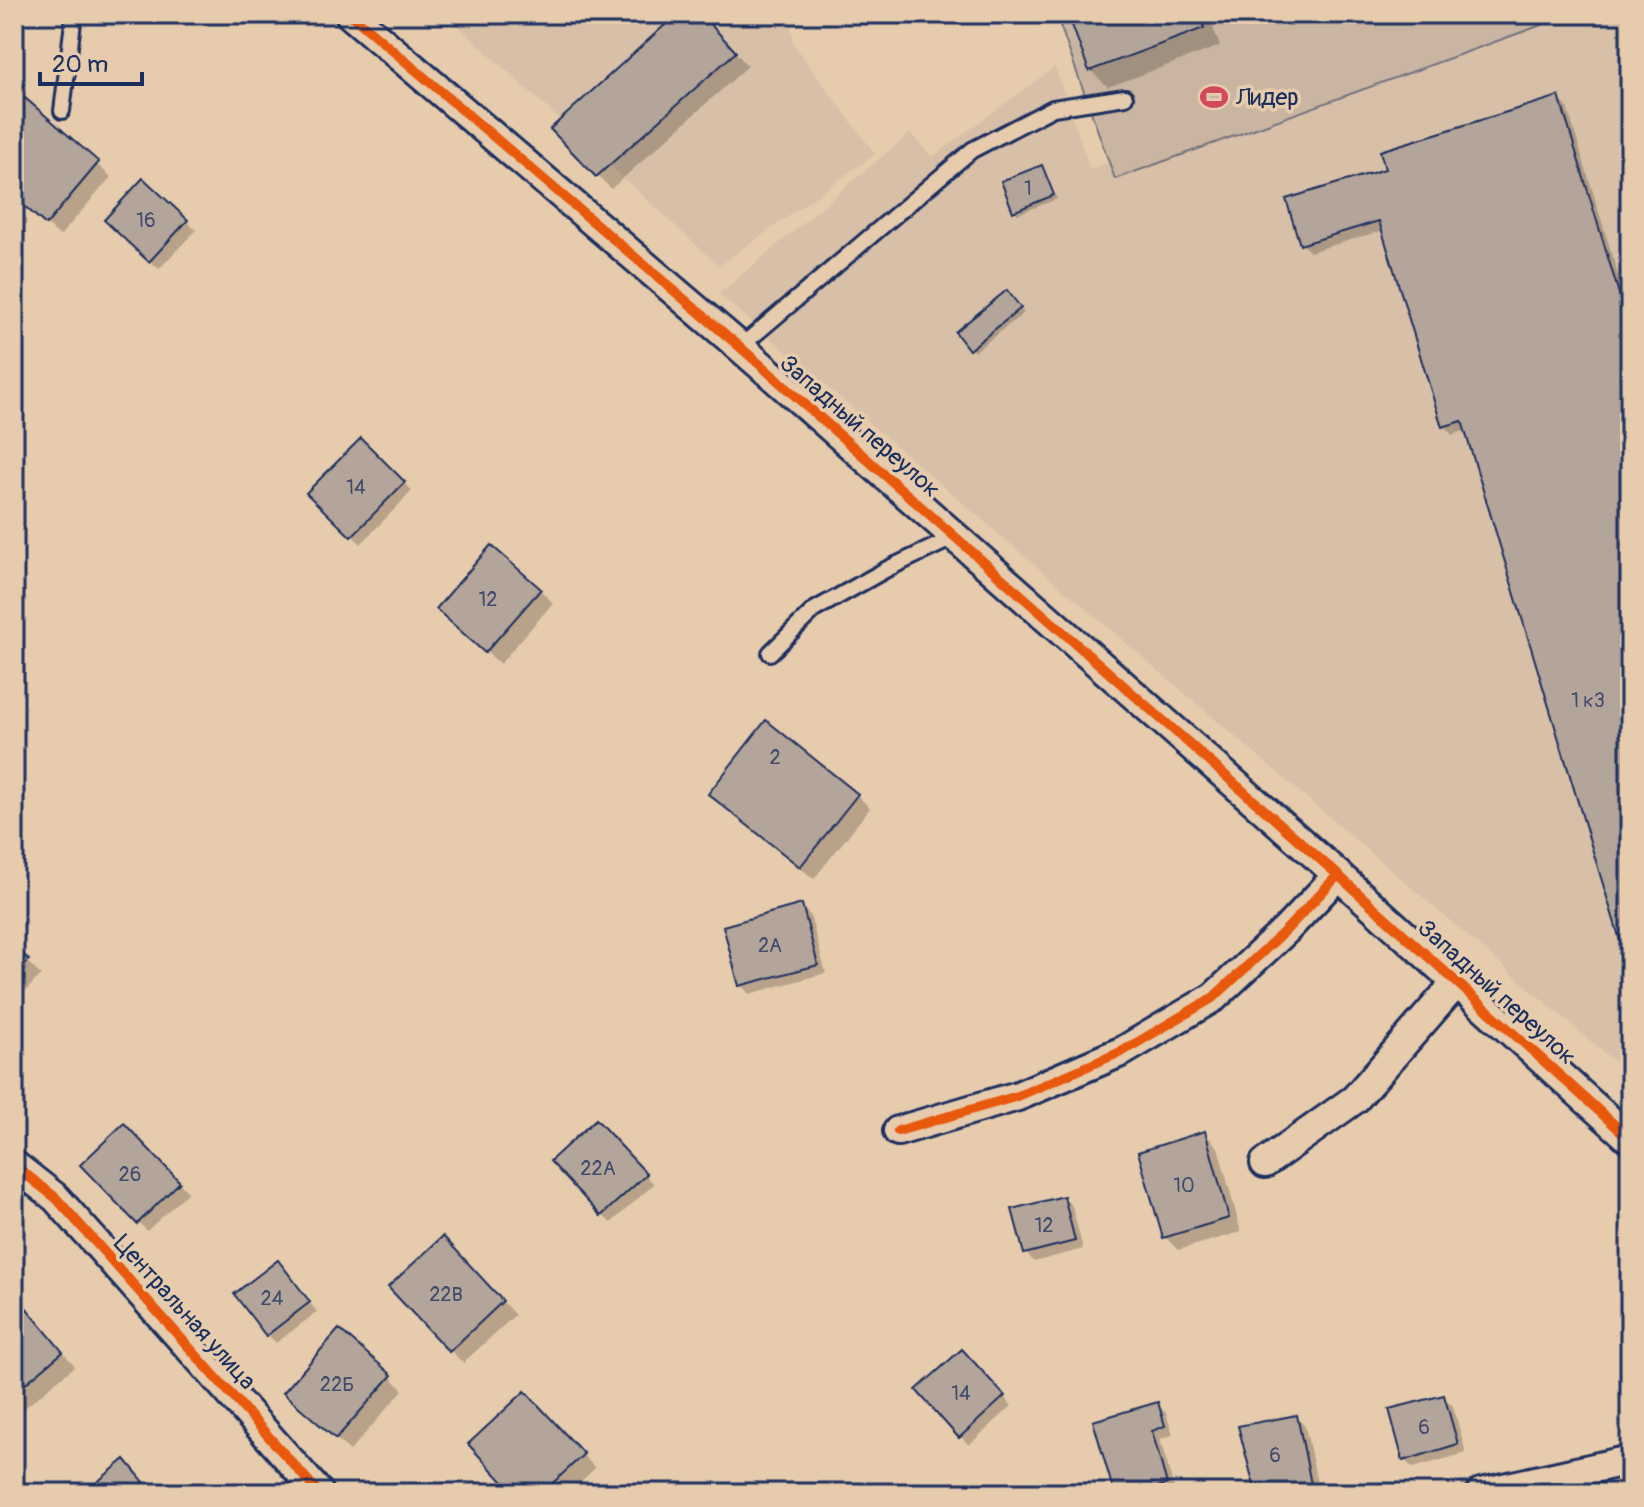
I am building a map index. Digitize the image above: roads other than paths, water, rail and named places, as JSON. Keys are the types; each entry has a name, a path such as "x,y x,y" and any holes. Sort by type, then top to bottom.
{"street":[{"name":"Западный переулок","path":"350,14 740,347 1338,875 1630,1139"},
{"path":"898,1131 1018,1096 1123,1051 1214,997 1286,930 1338,875"},
{"path":"1265,1163 1355,1099 1457,982"},
{"name":"Центральная улица","path":"14,1165 56,1198 319,1493"},
{"path":"1481,1493 1630,1460"}],"lane":[{"path":"62,111 74,14"},
{"path":"740,347 972,150 1053,108 1125,97"},
{"path":"770,653 814,610 887,569 955,537"}],"place":[{"name":"Лидер","path":"1214,97"}]}
